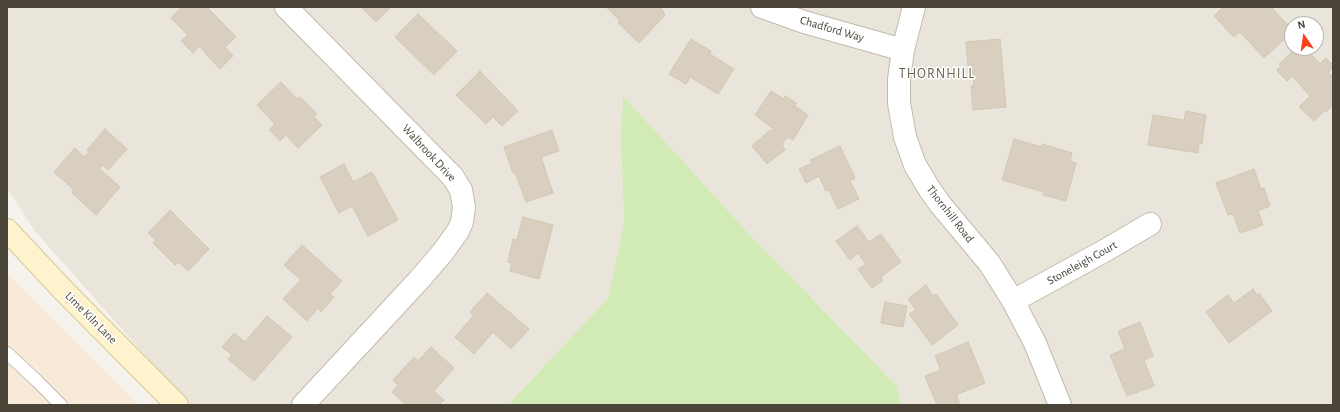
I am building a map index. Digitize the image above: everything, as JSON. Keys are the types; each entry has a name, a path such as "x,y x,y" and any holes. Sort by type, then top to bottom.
{"main road":[{"name":"Lime Kiln Lane","path":"7,230 63,290 177,405"}],"street":[{"name":"Walbrook Drive","path":"286,7 453,176 461,190 464,207 462,222 458,231 443,252 303,405"},
{"name":"Chadford Way","path":"762,7 804,22 903,50"},
{"name":"Thornhill Road","path":"914,7 903,50 899,79 899,103 905,137 915,165 940,204 990,264 1013,301 1035,343 1060,405"},
{"name":"Stoneleigh Court","path":"1013,301 1150,224"}],"lane":[{"path":"7,353 37,380 61,405"}],"shaded area":[{"path":"7,7 1333,7 1333,405 900,405 897,386 752,237 623,97 621,139 624,223 608,298 508,405 189,405 34,230 7,188"},
{"path":"7,273 139,405 7,405"}],"green space":[{"path":"623,96 752,237 897,386 900,405 508,405 608,298 624,223 621,139"}],"building":[{"path":"182,7 207,7 236,37 225,47 233,56 220,69 199,46 193,53 181,41 188,35 171,18"},
{"path":"361,7 391,7 376,22"},
{"path":"606,7 660,7 665,15 639,43 618,23 620,21"},
{"path":"1221,7 1271,7 1284,21 1284,39 1264,58 1240,32 1234,37 1214,16 1222,8"},
{"path":"418,14 457,51 434,75 395,37"},
{"path":"691,39 711,51 710,54 734,69 718,94 690,77 686,84 669,74"},
{"path":"1000,39 1006,107 973,110 971,86 974,86 972,65 968,65 966,42"},
{"path":"1288,56 1312,56 1320,64 1326,58 1333,65 1333,68 1328,72 1333,77 1333,105 1326,112 1324,111 1314,121 1299,107 1310,96 1292,76 1287,81 1277,71 1281,66 1279,64"},
{"path":"480,71 518,111 502,126 493,117 486,124 456,95"},
{"path":"281,82 297,99 300,97 317,114 314,117 322,125 298,148 286,135 280,141 269,130 275,124 257,105"},
{"path":"771,91 784,99 785,96 796,103 795,106 808,115 793,140 787,137 782,144 785,150 767,164 752,146 770,130 775,130 755,115"},
{"path":"1186,111 1206,115 1202,144 1199,143 1198,153 1148,145 1153,115 1184,120"},
{"path":"105,129 127,149 108,170 103,165 99,168 120,187 96,215 72,193 74,190 54,172 75,148 84,157 89,152 87,150"},
{"path":"552,130 559,151 541,157 553,193 526,202 515,172 513,173 504,147"},
{"path":"1014,139 1041,147 1042,144 1072,153 1070,161 1076,163 1066,201 1043,195 1044,192 1002,180"},
{"path":"840,146 855,178 850,181 859,199 838,209 829,190 826,191 819,176 806,183 799,169 812,163 810,160"},
{"path":"344,164 353,182 372,172 398,220 368,236 352,206 339,213 320,177"},
{"path":"1254,169 1261,189 1264,188 1270,206 1258,211 1263,225 1240,233 1233,214 1228,215 1216,183"},
{"path":"170,210 209,249 188,271 178,262 175,265 153,243 156,240 148,233"},
{"path":"523,217 553,225 539,279 510,271 512,263 508,262 513,239 517,240"},
{"path":"857,226 869,242 881,234 901,262 881,277 883,280 872,288 858,269 866,264 858,253 850,260 836,241"},
{"path":"302,245 342,281 330,294 334,297 321,312 318,308 307,321 283,299 301,280 284,265"},
{"path":"926,285 933,296 936,294 958,325 932,345 909,314 916,310 908,299"},
{"path":"1253,289 1257,295 1259,293 1272,311 1229,343 1206,312 1228,295 1234,303"},
{"path":"487,293 529,329 511,349 493,332 474,354 455,337 474,315 470,312"},
{"path":"885,302 907,306 903,327 881,323"},
{"path":"267,316 292,337 254,381 228,359 232,355 222,347 234,333 245,342"},
{"path":"1140,322 1153,356 1144,360 1154,386 1127,396 1110,355 1125,349 1118,331"},
{"path":"968,342 985,383 956,395 960,405 937,405 925,376 941,370 935,356"},
{"path":"431,347 454,368 434,391 444,400 439,405 406,405 392,392 398,385 393,380 414,357 418,361"}],"district":[{"name":"THORNHILL","path":"937,74"}]}
